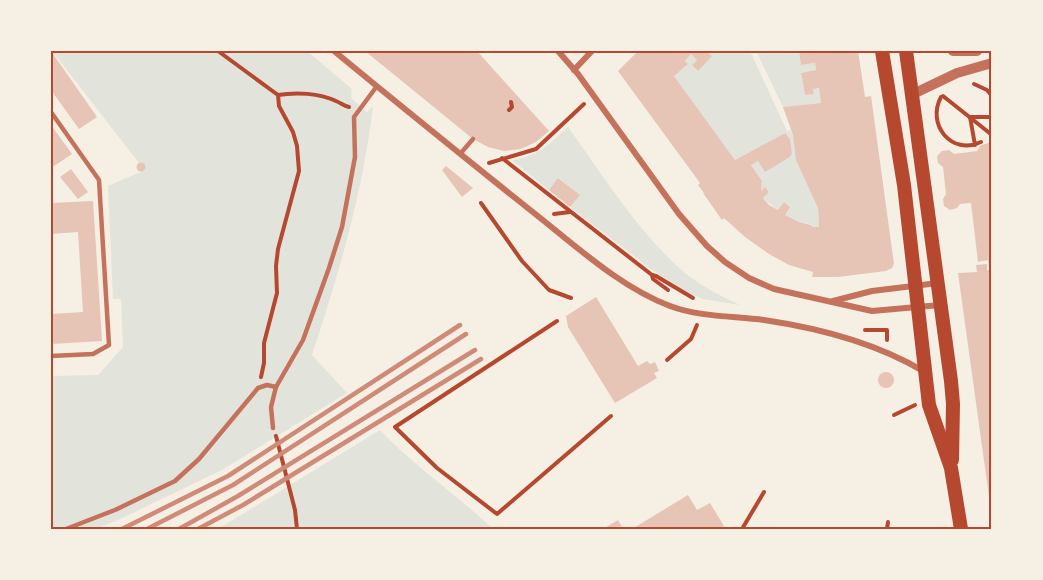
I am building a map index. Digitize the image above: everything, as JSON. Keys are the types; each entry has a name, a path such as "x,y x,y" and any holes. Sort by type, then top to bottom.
{"main road":[{"path":"882,51 904,185 929,405 951,468 961,529"},
{"path":"906,51 942,305 953,404 951,468"}],"street":[{"path":"334,51 552,227 620,279 651,298 671,307 765,320 840,338 886,351 926,373"},
{"path":"558,51 593,95 679,214 725,262 760,283 803,296 873,311 942,305"},
{"path":"574,70 592,51"},
{"path":"953,51 976,51"},
{"path":"911,95 957,73 992,63"},
{"path":"832,301 872,291 939,283"}],"lane":[{"path":"273,428 271,407 276,387 303,340 332,261 347,206 355,157 354,117 377,86"},
{"path":"51,111 99,180 109,345 93,354 51,356"},
{"path":"460,154 473,139"},
{"path":"66,529 124,507 176,481 199,459 258,388 276,387"}],"path":[{"path":"218,51 278,95 290,93 311,95 335,100 349,107"},
{"path":"969,83 979,85 992,96"},
{"path":"950,88 942,95 936,113 940,132 956,144 965,146 981,142"},
{"path":"258,388 264,363 264,343 277,293 278,249 299,171 297,146 293,132 279,106 278,95"},
{"path":"477,168 536,148 593,95"},
{"path":"942,95 992,135"},
{"path":"509,110 512,107 511,102"},
{"path":"970,117 992,117"},
{"path":"970,117 975,145"},
{"path":"502,158 652,275"},
{"path":"481,203 522,261 549,290 572,298"},
{"path":"667,360 691,339 702,313"},
{"path":"557,321 394,427 437,468 497,514 611,416"},
{"path":"894,415 912,406"},
{"path":"273,428 295,510 296,529"},
{"path":"742,529 764,492"},
{"path":"887,529 888,522"}],"shaded area":[{"path":"52,51 307,51 352,89 351,98 367,112 373,106 363,170 349,232 312,355 347,393 222,470 95,529 51,529 51,376 98,375 123,347 121,299 113,299 108,186 143,171 145,167 143,163 139,163"},
{"path":"706,51 750,51 787,131 791,130 793,135 818,208 819,227 812,227 811,224 799,222 785,215 790,207 784,202 778,210 763,198 769,191 765,188 761,191 762,181 751,165 758,161 765,171 790,157 792,153 790,139 785,133 735,160 674,76 687,64 685,61 691,54 697,60 692,65 697,71 711,56"},
{"path":"756,51 799,51 801,65 815,63 816,70 801,73 805,95 814,94 813,89 819,88 821,103 783,107"},
{"path":"568,127 619,199 661,250 691,278 740,305 703,299 686,292 651,269 570,207 579,195 559,178 549,190 512,160 536,153"},
{"path":"380,430 493,529 218,529"}],"building":[{"path":"51,51 97,117 79,129 51,90"},
{"path":"365,51 477,51 549,131 536,142 521,149 504,151 488,147 473,139"},
{"path":"638,51 706,51 712,56 698,71 692,65 697,60 691,54 685,61 688,64 674,76 735,160 785,133 790,139 792,153 790,157 765,172 758,161 751,165 762,181 761,191 765,187 769,192 763,198 769,205 778,210 784,202 790,207 785,215 812,227 819,227 818,208 796,160 793,135 783,107 821,103 819,88 813,89 814,94 805,95 801,73 816,70 815,63 801,65 799,51 858,51 865,97 871,96 894,264 892,268 886,271 838,277 812,277 813,272 789,265 769,254 724,218 722,220 698,185 700,183 618,71"},
{"path":"51,125 72,154 51,168"},
{"path":"992,143 992,269 989,269 988,260 978,262 971,203 960,204 957,208 950,210 944,206 943,199 946,194 943,167 938,163 937,156 942,151 949,150 954,154 977,151 981,145"},
{"path":"141,162 146,167 141,172 136,167"},
{"path":"446,166 473,188 462,197 442,170"},
{"path":"71,169 88,192 78,199 60,177"},
{"path":"558,178 580,195 570,207 549,190"},
{"path":"93,201 102,341 51,344 51,314 83,312 78,232 51,234 51,203"},
{"path":"987,264 987,270 992,270 991,511 958,273 977,272 976,265"},
{"path":"596,297 638,366 647,361 650,364 655,362 659,371 654,373 657,378 615,403 568,327 566,316"},
{"path":"883,372 889,372 894,380 892,386 883,388 878,383 878,377"},
{"path":"688,495 697,510 710,503 724,526 719,529 632,529"},
{"path":"618,520 623,529 603,529"}],"railway":[{"path":"122,529 228,476 460,325"},
{"path":"147,529 233,485 466,334"},
{"path":"179,529 238,496 475,350"},
{"path":"198,529 243,505 481,359"}]}
